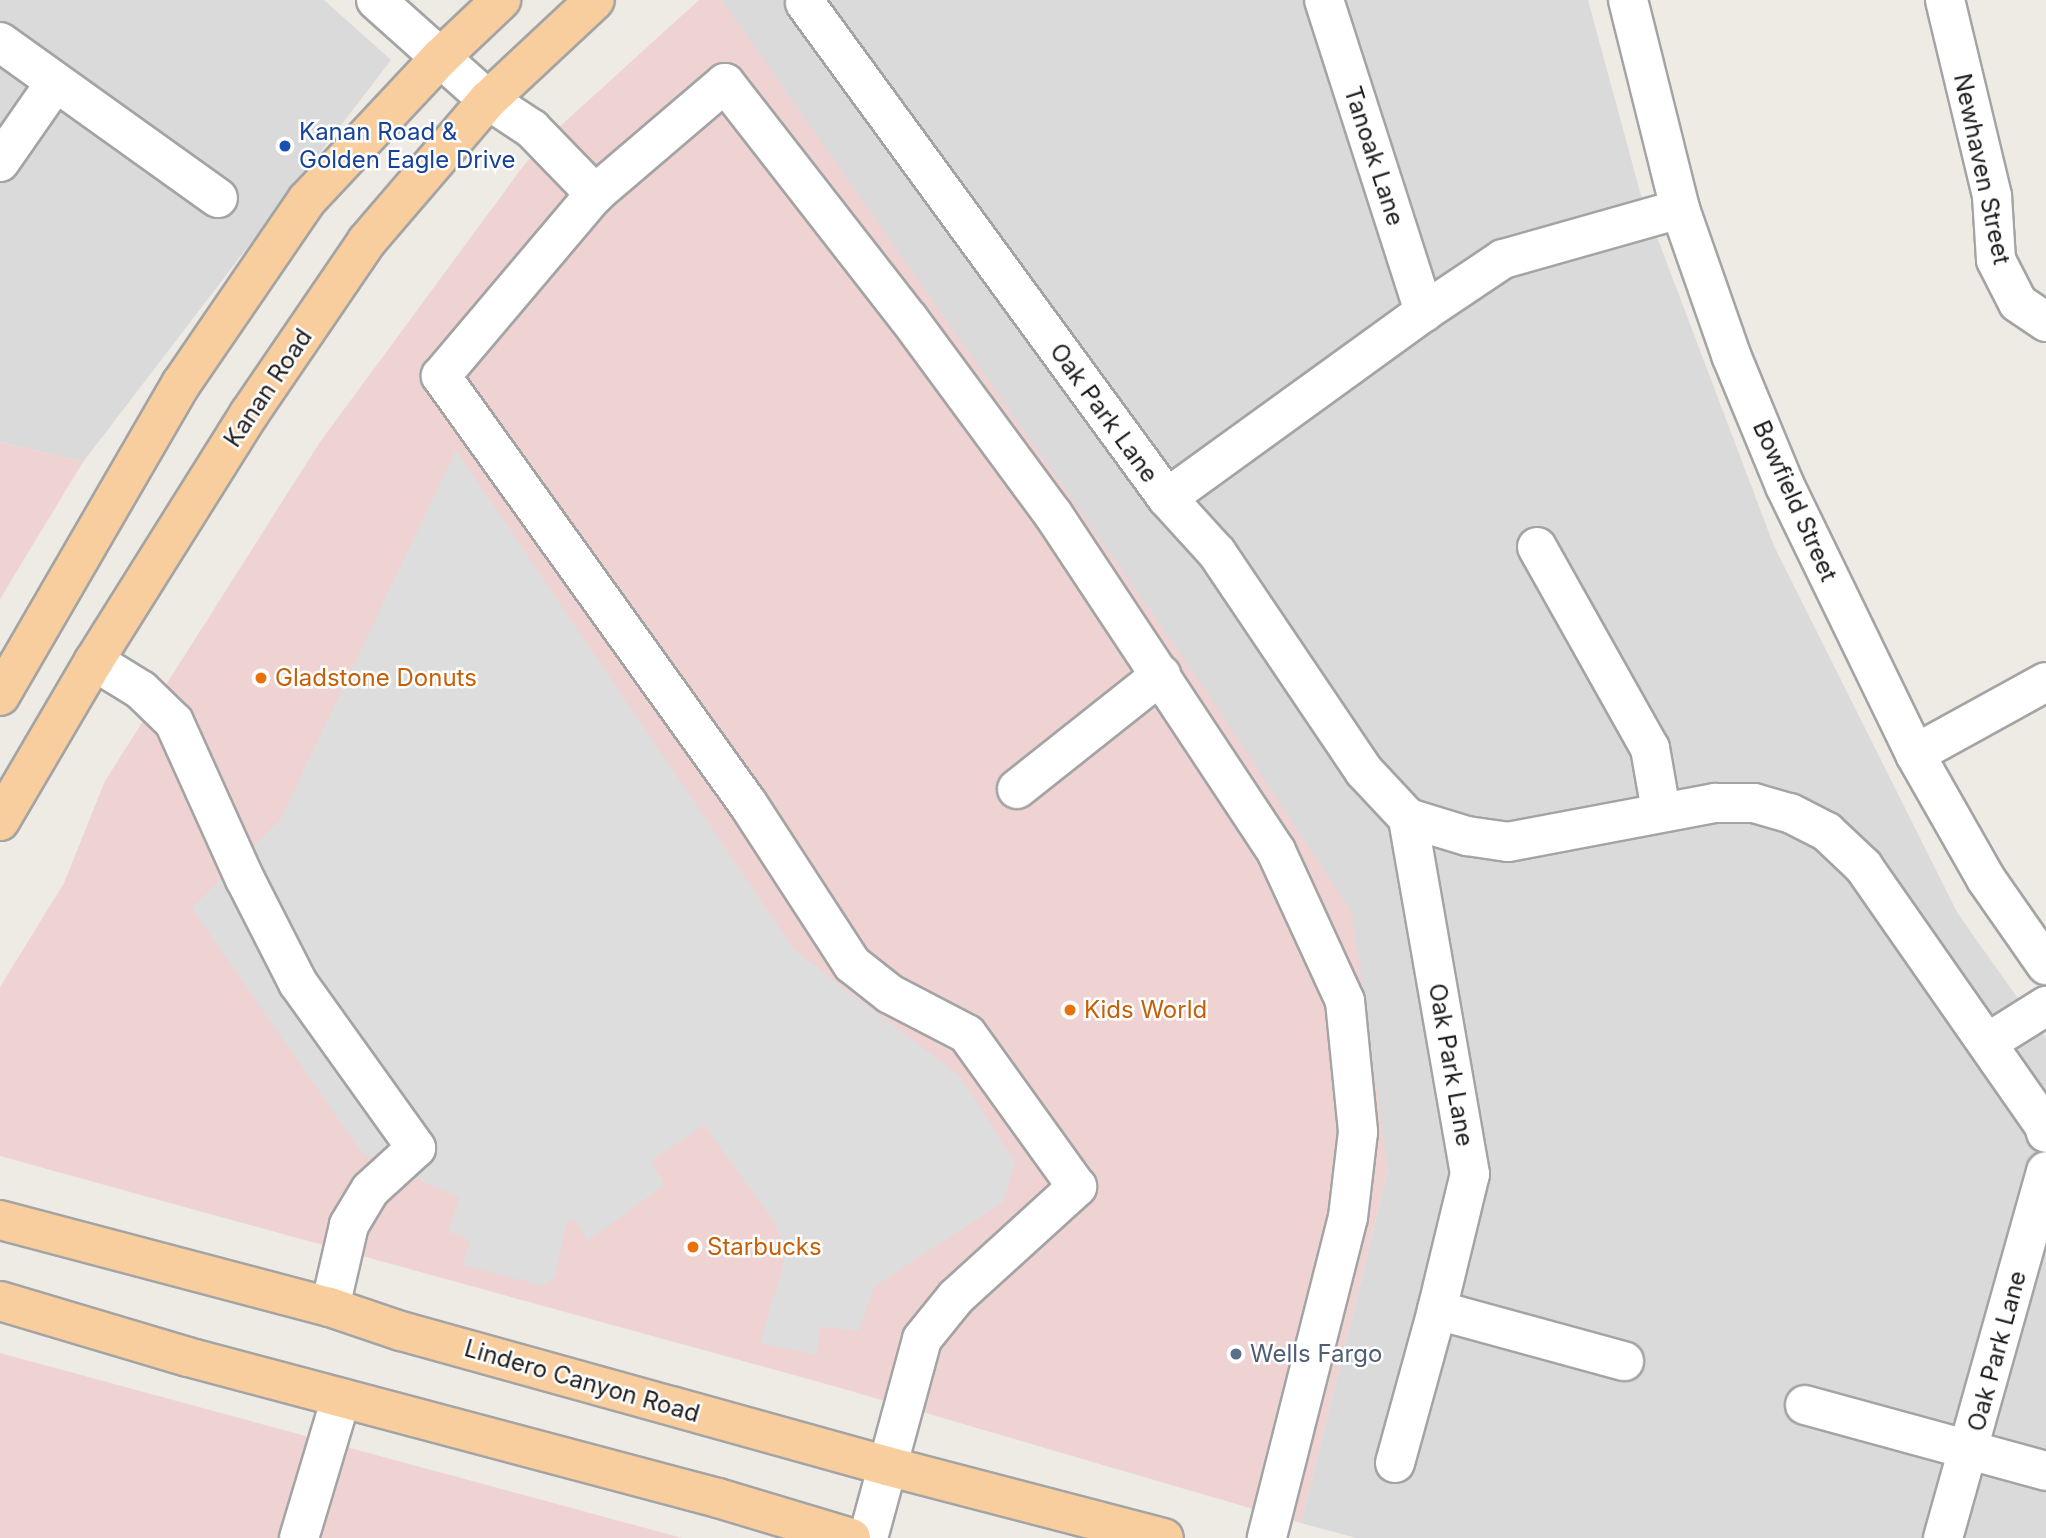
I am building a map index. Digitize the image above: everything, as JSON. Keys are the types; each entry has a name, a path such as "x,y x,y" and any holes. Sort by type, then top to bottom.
{"main road":[{"path":"0,696 181,384 307,200 441,57 500,0"},
{"name":"Kanan Road","path":"0,821 94,661 249,414 367,242 488,100 595,0"},
{"name":"Lindero Canyon Road","path":"0,1220 330,1307 401,1331 887,1466 1164,1538"},
{"path":"0,1301 188,1357 718,1498 851,1538"}],"street":[{"path":"376,0 488,100 532,130 594,194"},
{"name":"Tanoak Lane","path":"1324,0 1424,312"},
{"name":"Bowfield Street","path":"1628,0 1680,209 1731,355 1785,486 1915,754 1986,879 2046,965"},
{"name":"Newhaven Street","path":"1945,0 1992,196 1996,260 2018,303 2046,322"},
{"name":"Oak Park Lane","path":"805,3 1167,498 1217,553 1364,771 1408,818 1467,836 1508,842 1661,811 1715,803 1754,803 1790,813 1827,832 1863,866 2044,1125 2046,1133"},
{"path":"0,41 218,198"},
{"path":"0,162 55,83"},
{"path":"868,1538 922,1339 956,1297 1076,1187 967,1034 890,994 852,964 742,795 441,376 594,194 725,83 909,319 1045,503 1276,851 1345,1001 1358,1132 1348,1217 1267,1538"},
{"path":"1167,498 1424,312 1503,259 1680,209"},
{"path":"1537,547 1650,748 1661,811"},
{"path":"94,661 141,690 174,722 245,879 298,983 416,1148 370,1190 349,1225 330,1307"},
{"path":"1017,789 1161,675"},
{"path":"1915,754 2046,682"},
{"name":"Oak Park Lane","path":"1395,1463 1437,1310 1470,1174 1408,818"},
{"path":"1987,1043 2046,1006"},
{"name":"Oak Park Lane","path":"1943,1538 1970,1450 2046,1171"},
{"path":"1437,1310 1624,1362"},
{"path":"299,1538 341,1398"},
{"name":"Oak Park Lane","path":"1805,1405 2046,1471"}],"shaded area":[{"path":"0,0 324,0 391,60 83,462 0,442"},
{"path":"699,0 722,0 1203,686 1352,913 1388,1170 1301,1523 837,1387 0,1156 0,987 64,883 105,781 320,442 524,165 557,129"},
{"path":"722,0 1588,0 1640,192 1774,546 1958,914 2046,1038 2046,1538 1356,1538 1301,1523 1388,1170"},
{"path":"0,442 83,462 0,599"},
{"path":"456,450 795,951 960,1076 1015,1162 1003,1202 875,1286 858,1331 820,1327 817,1355 760,1343 787,1252 773,1220 704,1125 651,1161 664,1185 588,1241 574,1219 566,1223 555,1277 543,1286 463,1265 470,1241 448,1231 460,1198 362,1153 192,908 280,820"},
{"path":"0,1353 682,1538 0,1538"}],"place":[{"name":"Kanan Road & Golden Eagle Drive","path":"285,146"},
{"name":"Gladstone Donuts","path":"261,678"},
{"name":"Kids World","path":"1070,1010"},
{"name":"Starbucks","path":"693,1247"},
{"name":"Wells Fargo","path":"1236,1354"}]}
